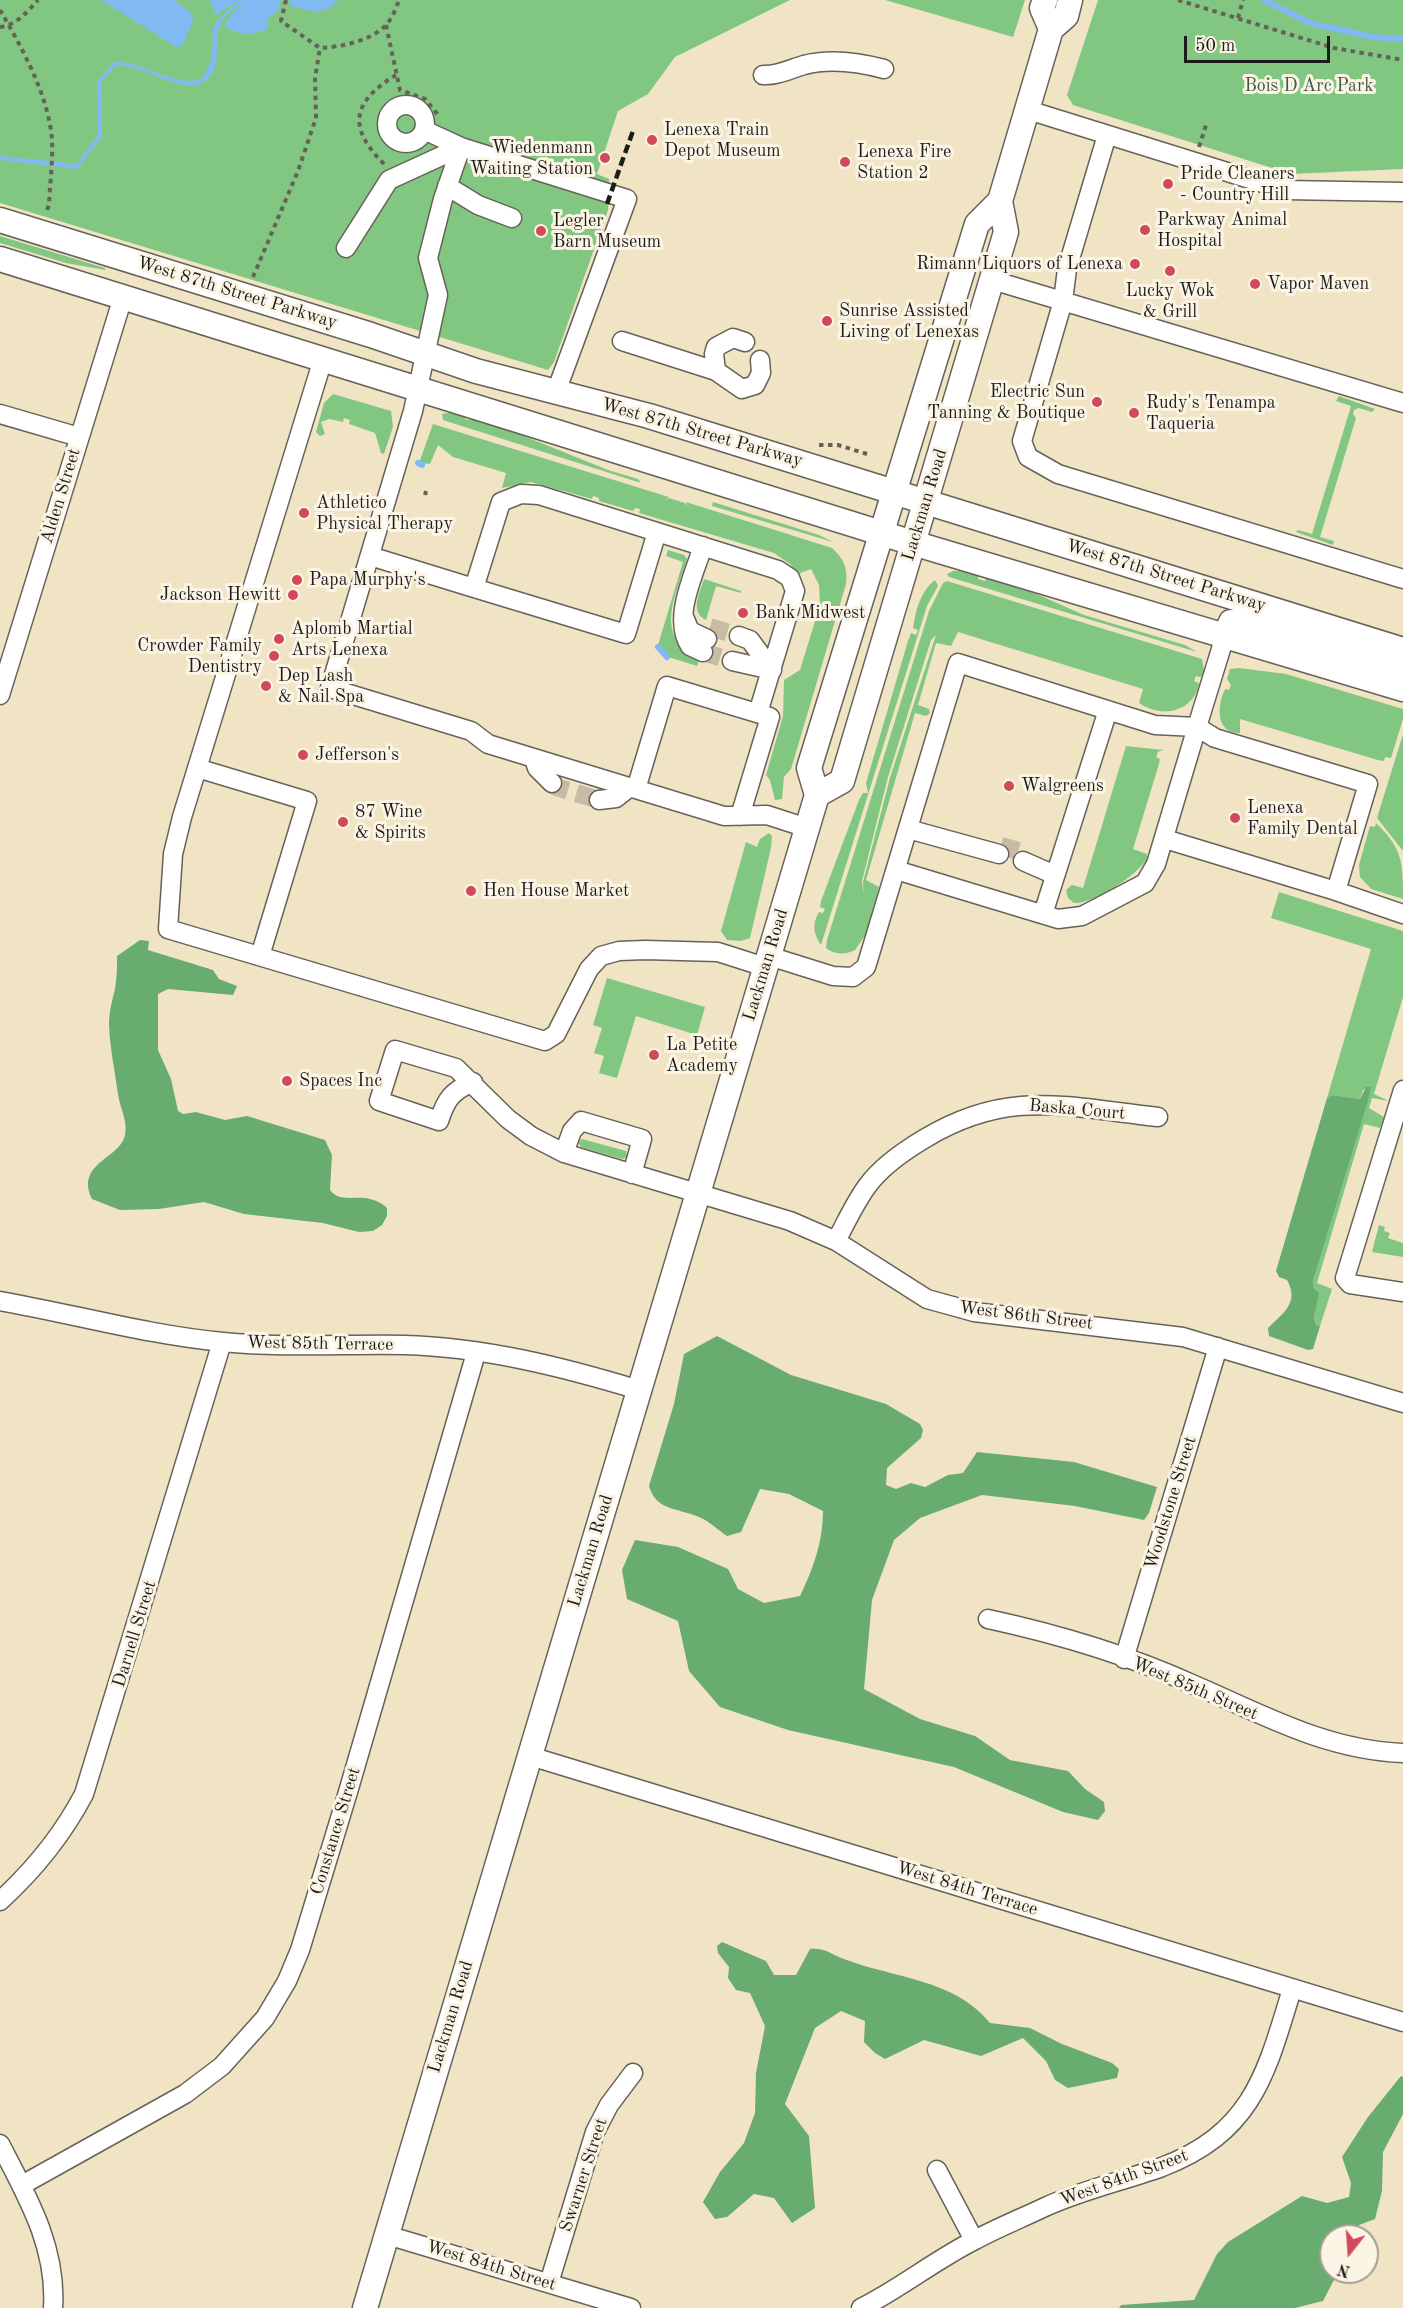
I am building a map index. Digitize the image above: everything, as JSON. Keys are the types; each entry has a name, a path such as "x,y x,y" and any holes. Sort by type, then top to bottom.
{"main road":[{"name":"Lackman Road","path":"1045,0 1042,8 1051,29"},
{"name":"Lackman Road","path":"365,2308 817,795 809,768 977,224 1000,201 1051,29 1066,16 1070,0"},
{"name":"Lackman Road","path":"817,795 842,781 1006,232 1000,201"},
{"name":"West 87th Street Parkway","path":"0,220 424,354 649,416 1403,650"},
{"name":"West 87th Street Parkway","path":"0,259 913,543 1403,689"},
{"path":"1225,636 1231,622 1239,622 1403,672"}],"street":[{"path":"763,75 771,76 807,64 852,61 884,69"},
{"path":"1028,110 1285,190 1403,192"},
{"path":"424,130 461,147 627,199 556,392"},
{"path":"1107,135 1067,269 1063,301 1022,441 1028,457 1058,474 1403,579"},
{"path":"346,248 389,180 461,147"},
{"path":"461,147 447,186 428,258 438,296 413,411 330,688 471,731 488,744 534,759 724,816 767,815 807,828"},
{"path":"447,186 478,205 512,218"},
{"path":"992,280 1403,403"},
{"name":"Alden Street","path":"0,695 123,297"},
{"path":"716,371 714,354 716,347 733,338 745,342"},
{"path":"622,341 716,371 733,385 749,389 755,386 761,373 760,360"},
{"path":"323,359 197,768 173,854 168,929 545,1041 556,1034 589,969 601,957 619,951 718,952 833,976 853,977 866,967 871,955 958,663 1155,725 1197,727 1215,738 1368,784 1336,891"},
{"path":"0,414 79,437"},
{"path":"474,588 501,502 521,494 539,495 778,570 790,578 795,591 758,713"},
{"path":"370,556 626,634 657,532"},
{"path":"683,613 706,639 690,646 686,640 683,613 703,546"},
{"path":"896,870 1058,919 1082,916 1145,884 1156,864 1165,839 1225,636"},
{"path":"735,648 747,651 772,670"},
{"path":"599,800 616,798 633,788 668,686 770,717 740,816"},
{"path":"1043,914 1108,710"},
{"path":"534,759 537,768 552,783"},
{"path":"197,768 307,801 260,956"},
{"path":"908,829 965,844 1000,850"},
{"path":"1165,839 1403,914"},
{"path":"1028,859 1055,875"},
{"name":"West 86th Street","path":"473,1082 455,1090 445,1101 439,1120 379,1101 395,1050 456,1068 473,1082 508,1119 531,1136 564,1153 790,1221 836,1241 915,1293 956,1309 1158,1332 1218,1347 1403,1403"},
{"path":"1403,1090 1345,1278 1350,1284 1403,1292"},
{"name":"Baska Court","path":"836,1241 868,1185 888,1165 922,1140 971,1115 1026,1104 1158,1118"},
{"path":"564,1153 572,1131 582,1121 642,1139 632,1174"},
{"name":"West 85th Terrace","path":"0,1301 178,1338 280,1347 406,1345 476,1353 551,1365 639,1390"},
{"name":"Darnell Street","path":"0,1901 39,1863 68,1825 84,1794 222,1342"},
{"name":"Woodstone Street","path":"1124,1659 1218,1347"},
{"name":"Constance Street","path":"22,2185 185,2094 222,2066 265,2019 287,1981 300,1950 351,1781 476,1353"},
{"name":"West 85th Street","path":"988,1619 1050,1635 1124,1659 1192,1684 1294,1731 1352,1747 1403,1753"},
{"name":"West 84th Terrace","path":"530,1756 1403,2022"},
{"name":"West 84th Street","path":"861,2308 974,2240 1052,2204 1180,2159 1213,2140 1236,2118 1256,2092 1270,2062 1292,1989"},
{"name":"Swarner Street","path":"549,2283 595,2132 609,2105 633,2073"},
{"path":"0,2144 43,2232 50,2266 53,2308"},
{"path":"937,2170 974,2240"},
{"name":"West 84th Street","path":"387,2235 631,2308"}],"path":[{"path":"0,27 9,26 22,17 38,0"},
{"path":"286,0 281,21 320,48 347,45 386,25 399,0"},
{"path":"1178,0 1334,48 1403,60"},
{"path":"1238,18 1243,1"},
{"path":"0,10 32,71 49,118 51,158 49,204 37,231"},
{"path":"386,25 400,90 425,99 446,121 442,138"},
{"path":"253,278 298,171 316,118 315,78 320,48"},
{"path":"396,75 375,89 360,112 359,123 366,147 399,176"},
{"path":"1198,151 1206,125"}],"green space":[{"path":"0,0 790,0 675,57 648,94 618,111 597,174 609,179 608,210 554,362 548,370 0,203"},
{"path":"885,0 1025,0 1013,37"},
{"name":"Bois D Arc Park","path":"1098,0 1403,0 1403,169 1291,174 1073,105 1067,95"},
{"path":"0,236 105,268 105,270 66,263 0,243"},
{"path":"333,394 391,411 393,427 384,454 381,453 375,433 349,424 350,420 344,418 343,422 329,419 321,422 325,434 320,436 316,432 324,403"},
{"path":"1339,396 1375,409 1372,412 1359,408 1354,410 1353,414 1356,418 1320,537 1334,541 1333,545 1296,532 1298,530 1312,534 1351,406 1336,401"},
{"path":"454,412 466,415 465,419 469,420 470,417 482,419 608,470 638,479 641,483 443,420 442,414"},
{"path":"433,424 669,497 665,500 669,498 685,503 687,506 686,502 832,548 836,552 845,568 846,584 791,769 784,777 782,799 775,800 770,780 766,775 783,716 784,680 800,670 820,605 819,585 811,569 798,574 790,564 774,553 639,513 640,509 635,508 633,511 599,501 599,498 593,496 592,499 531,482 502,488 506,473 453,457 438,445 430,464 419,463"},
{"path":"713,502 819,535 833,542 712,506"},
{"path":"668,550 684,555 687,559 671,614 672,627 676,639 685,649 700,658 697,666 668,657 658,645 683,562 666,556"},
{"path":"953,571 966,571 979,575 978,579 985,581 986,577 1014,584 1084,615 1185,645 1197,652 949,577 947,574"},
{"path":"704,579 741,591 741,593 716,586 706,620 698,612 697,607"},
{"path":"935,580 938,586 927,606 821,945 814,928 819,912 823,913 825,909 820,907 821,901 859,800 863,793 868,793 866,783 908,641 911,633 916,635 918,630 913,628 917,608 922,596"},
{"path":"947,581 1202,659 1204,670 1201,677 1196,676 1194,681 1199,683 1191,701 1176,710 1157,711 1139,703 1143,689 958,632 951,646 936,643 918,705 929,709 930,713 926,716 915,713 866,880 879,887 866,934 855,950 848,953 833,952 826,948 827,940 929,611 943,583","holes":["936,635 890,778 863,882 864,895 862,881 888,777 931,640"]},
{"path":"1230,669 1286,674 1403,709 1403,719 1391,758 1385,757 1384,761 1378,760 1240,719 1240,733 1226,729 1220,717 1220,703 1225,689 1229,690 1231,685 1227,679"},
{"path":"1403,734 1403,851 1377,818"},
{"path":"1126,746 1163,750 1158,752 1156,757 1160,759 1159,764 1133,849 1147,854 1147,858 1135,872 1115,887 1092,899 1074,903 1068,898 1066,890 1072,885 1083,888"},
{"path":"1376,823 1392,841 1400,857 1403,899 1371,889 1360,877 1359,865 1370,826 1375,827"},
{"path":"769,833 772,836 771,848 750,938 741,941 727,940 721,931 746,842 757,847 760,839"},
{"path":"1279,892 1403,931 1403,997 1374,1094 1389,1101 1372,1098 1369,1108 1384,1117 1380,1128 1364,1124 1317,1283 1332,1289 1320,1326 1316,1325 1314,1317 1316,1290 1313,1287 1313,1281 1371,1087 1363,1090 1360,1099 1332,1095 1327,1098 1371,949 1271,918"},
{"path":"140,940 149,941 148,950 213,970 219,979 237,986 233,995 168,989 158,994 158,1050 171,1079 178,1111 183,1114 196,1112 225,1120 247,1116 325,1140 332,1155 330,1190 341,1197 371,1199 379,1202 387,1208 387,1216 382,1225 373,1231 359,1232 323,1223 244,1214 204,1202 159,1209 120,1210 92,1199 88,1187 89,1177 94,1169 121,1143 125,1135 110,1042 109,1020 116,985 117,956"},
{"path":"607,978 705,1007 697,1035 636,1016 617,1078 599,1073 604,1056 594,1053 602,1028 593,1025"},
{"path":"1366,1087 1371,1087 1369,1097 1313,1281 1313,1287 1319,1293 1314,1317 1316,1325 1320,1326 1313,1349 1308,1350 1269,1336 1268,1328 1284,1313 1291,1295 1287,1280 1279,1277 1276,1271 1327,1098 1332,1095 1360,1099"},
{"path":"582,1139 626,1151 627,1157 622,1159 581,1147 578,1142"},
{"path":"1379,1225 1385,1227 1384,1231 1390,1233 1388,1238 1403,1243 1403,1257 1372,1252"},
{"path":"717,1336 791,1375 886,1404 920,1424 923,1430 921,1438 887,1468 886,1485 896,1489 911,1483 925,1487 948,1475 963,1473 977,1452 1074,1462 1157,1487 1149,1513 1144,1520 1075,1506 982,1495 920,1518 894,1540 872,1600 864,1689 920,1719 975,1736 1010,1760 1068,1771 1085,1789 1104,1802 1105,1811 1098,1820 1063,1812 954,1767 788,1730 720,1707 689,1671 678,1621 627,1599 622,1570 635,1540 678,1547 728,1569 738,1589 764,1603 800,1596 813,1565 821,1534 823,1511 789,1494 760,1489 741,1532 727,1536 703,1519 669,1508 652,1494 649,1486 674,1404 684,1354"},
{"path":"722,1942 766,1961 774,1975 796,1975 810,1949 815,1949 941,1988 976,2008 990,2023 1030,2028 1062,2044 1112,2063 1119,2069 1117,2078 1068,2088 1055,2080 1046,2061 1023,2038 981,2056 924,2040 885,2059 864,2042 865,2021 841,2011 815,2028 785,2104 809,2136 815,2208 792,2223 774,2198 754,2194 727,2217 715,2219 703,2202 720,2172 744,2143 755,2113 756,2073 765,2026 750,1993 736,1990 728,1978 729,1967 718,1953 717,1946"},
{"path":"1401,2076 1403,2077 1403,2114 1383,2152 1382,2191 1375,2219 1362,2224 1319,2224 1319,2284 1332,2284 1323,2301 1295,2308 1119,2308 1121,2305 1194,2300 1217,2254 1228,2242 1302,2196 1327,2203 1349,2197 1351,2183 1342,2157 1368,2117"}],"water":[{"path":"101,0 175,0 192,14 193,21 182,46 176,47"},
{"path":"210,0 281,0 278,11 268,18 268,29 257,32 240,33 224,25 235,10 246,3 231,11 222,21 218,31 216,64 212,74 204,82 185,85 126,66 115,66 101,82 102,137 77,169 0,160 0,156 77,164 98,135 97,81 114,62 136,65 183,80 193,81 203,78 212,58 213,26 231,7 243,1 227,7 216,15"},
{"path":"290,0 338,0 327,9 315,11 289,5"}],"waterway":[{"path":"1264,0 1310,23 1373,37 1403,39"},
{"path":"418,463 422,465"},
{"path":"658,647 667,657"}],"tunnel":[{"path":"710,627 739,636"},
{"path":"703,652 732,661"},
{"path":"552,783 556,787 599,800"},
{"path":"1001,846 1026,853"}],"railway":[{"path":"607,204 634,128"}],"place":[{"name":"Lenexa Train Depot Museum","path":"652,140"},
{"name":"Wiedenmann Waiting Station","path":"605,158"},
{"name":"Lenexa Fire Station 2","path":"845,162"},
{"name":"Pride Cleaners - Country Hill","path":"1168,184"},
{"name":"Parkway Animal Hospital","path":"1145,230"},
{"name":"Legler Barn Museum","path":"541,231"},
{"name":"Rimann Liquors of Lenexa","path":"1135,264"},
{"name":"Lucky Wok & Grill","path":"1170,271"},
{"name":"Vapor Maven","path":"1255,284"},
{"name":"Sunrise Assisted Living of Lenexas","path":"827,321"},
{"name":"Electric Sun Tanning & Boutique","path":"1097,402"},
{"name":"Rudy's Tenampa Taqueria","path":"1134,413"},
{"name":"Athletico Physical Therapy","path":"304,513"},
{"name":"Papa Murphy's","path":"297,580"},
{"name":"Jackson Hewitt","path":"293,595"},
{"name":"Bank Midwest","path":"743,613"},
{"name":"Aplomb Martial Arts Lenexa","path":"279,639"},
{"name":"Crowder Family Dentistry","path":"274,656"},
{"name":"Dep Lash & Nail Spa","path":"266,686"},
{"name":"Jefferson's","path":"303,755"},
{"name":"Walgreens","path":"1009,786"},
{"name":"Lenexa Family Dental","path":"1235,818"},
{"name":"87 Wine & Spirits","path":"343,822"},
{"name":"Hen House Market","path":"471,891"},
{"name":"La Petite Academy","path":"654,1055"},
{"name":"Spaces Inc","path":"287,1081"}]}
